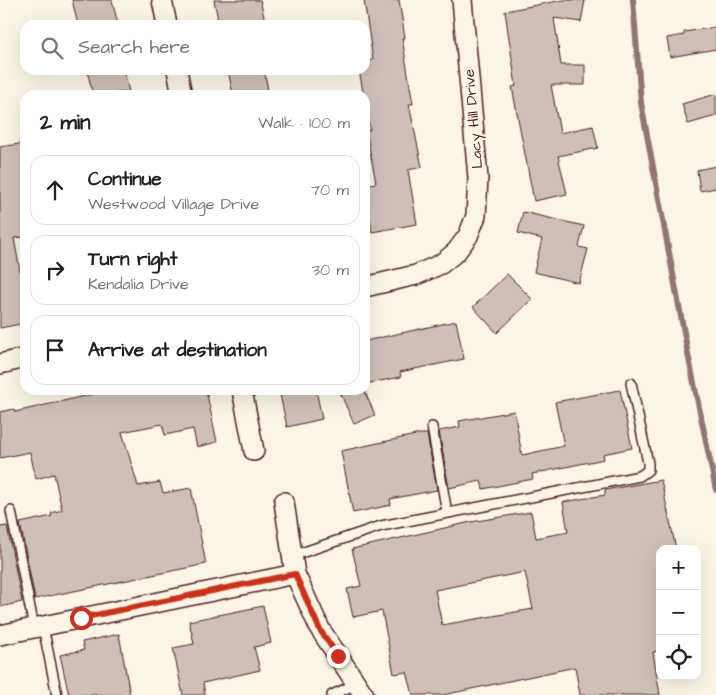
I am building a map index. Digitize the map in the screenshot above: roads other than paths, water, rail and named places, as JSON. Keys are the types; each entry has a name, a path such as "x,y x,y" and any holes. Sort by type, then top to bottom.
{"street":[{"path":"162,0 166,20"},
{"name":"Lacy Hill Drive","path":"370,286 416,275 440,264 456,252 468,236 476,216 478,178 462,0"},
{"path":"177,75 181,90"},
{"path":"0,364 20,359"},
{"path":"243,395 254,451"},
{"path":"284,502 293,565 320,630 360,689"},
{"path":"0,635 38,628 293,565"}],"lane":[{"path":"293,565 381,526 640,476 648,470 631,382"},
{"path":"432,428 447,513"},
{"path":"10,511 38,628 57,695"},
{"path":"332,695 360,689"}],"waterway":[{"path":"633,0 641,103 688,354 716,490"}]}
